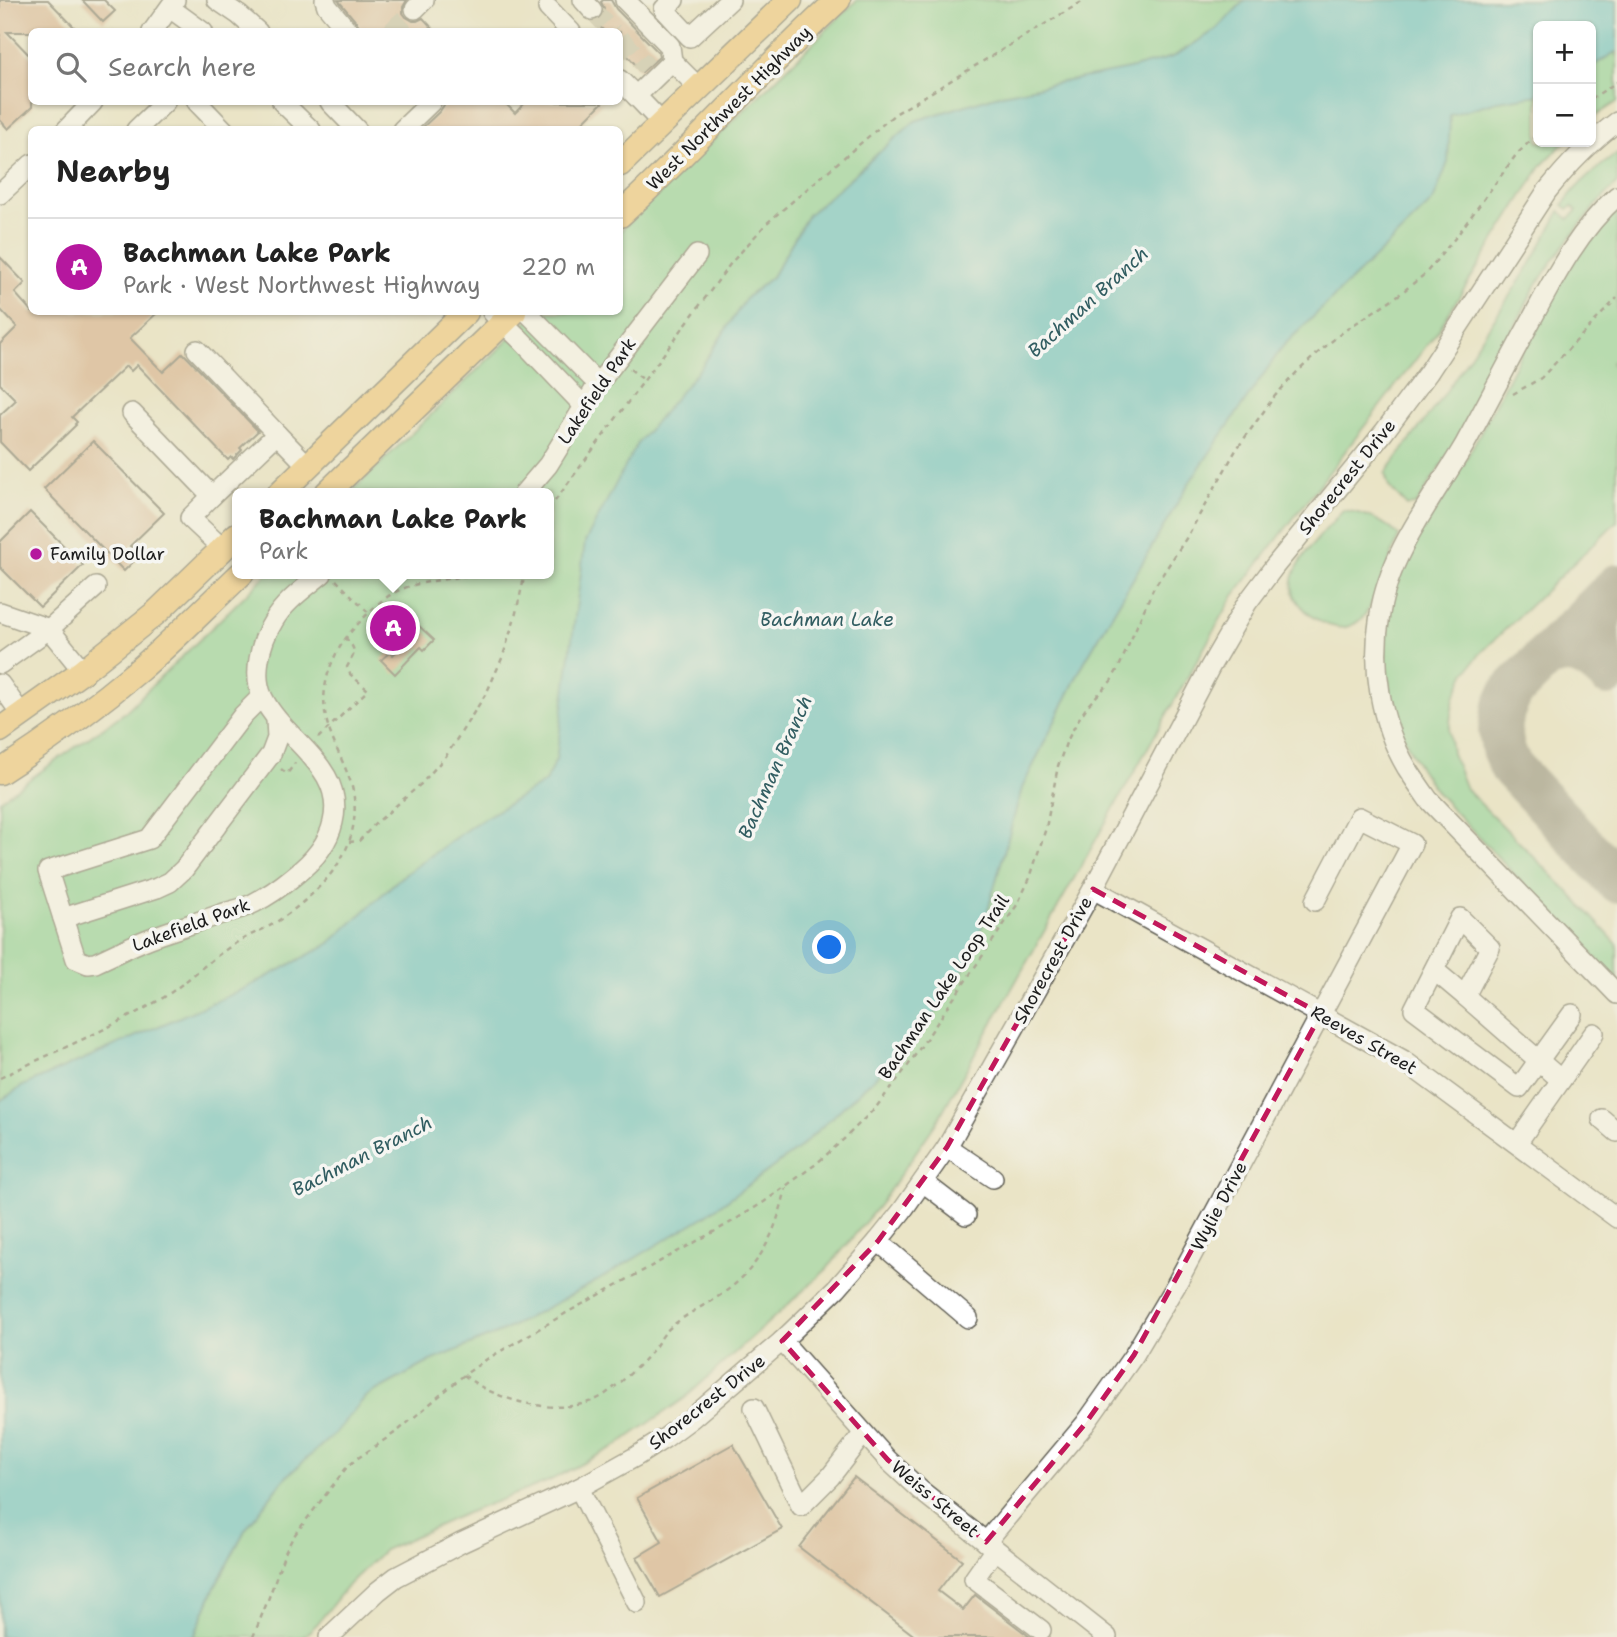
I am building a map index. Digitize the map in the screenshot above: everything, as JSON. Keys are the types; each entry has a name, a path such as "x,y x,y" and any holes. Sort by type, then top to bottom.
{"main road":[{"path":"805,30 827,0"},
{"name":"West Northwest Highway","path":"623,212 838,0"},
{"name":"West Northwest Highway","path":"623,161 786,1"},
{"path":"648,189 649,167 689,126 701,100 699,88"},
{"path":"285,488 463,315"},
{"path":"332,488 503,315"},
{"path":"142,668 177,621 220,573 230,542"},
{"path":"0,730 83,671 157,612 230,542"},
{"path":"0,772 48,740 142,668 236,579"}],"street":[{"path":"217,0 254,28"},
{"path":"325,0 346,28"},
{"path":"625,0 670,46 672,61 699,88"},
{"path":"674,0 664,9 690,37 730,0"},
{"path":"155,28 172,4 199,28"},
{"path":"548,8 567,28"},
{"path":"636,96 652,71 672,61"},
{"path":"623,83 662,123"},
{"path":"70,126 90,105"},
{"path":"140,126 162,105"},
{"path":"200,105 221,126"},
{"path":"285,105 307,126"},
{"path":"333,105 353,126"},
{"path":"406,126 427,105"},
{"name":"Shorecrest Drive","path":"329,1637 396,1577 579,1488 665,1438 782,1341 837,1288 878,1241 947,1147 1093,889 1203,679 1247,603 1428,373 1547,191 1586,147 1617,122"},
{"path":"0,194 28,168"},
{"path":"1617,196 1583,234 1562,265 1395,562 1379,615 1377,647 1377,674 1383,710 1407,767 1429,799 1617,994"},
{"name":"Lakefield Park","path":"528,488 548,464 598,384 696,255"},
{"path":"503,315 584,406"},
{"path":"530,315 598,384"},
{"path":"197,350 308,466"},
{"path":"132,413 212,496"},
{"path":"230,542 190,518 277,433"},
{"name":"Lakefield Park","path":"63,918 76,959 88,964 95,963 147,939 253,904 294,876 316,856 330,833 336,808 333,786 321,767 276,719 262,696 258,682 264,639 272,622 286,604 316,579"},
{"path":"2,658 49,629 96,587"},
{"path":"0,612 49,629 83,671"},
{"path":"0,684 22,715"},
{"path":"262,696 243,715 149,839 48,871 63,918 158,888 170,882 184,869 271,754 278,738 276,719"},
{"name":"Wylie Drive","path":"1038,1633 974,1579 991,1546 1085,1424 1134,1355 1178,1281 1412,844 1359,817 1315,901"},
{"name":"Reeves Street","path":"1093,889 1403,1060 1617,1218"},
{"path":"1465,996 1490,948 1460,918 1415,1009 1519,1088 1572,1014"},
{"path":"1434,970 1561,1080"},
{"path":"1517,1143 1594,1033"},
{"path":"947,1147 993,1178"},
{"path":"923,1182 966,1215"},
{"path":"878,1241 968,1318"},
{"name":"Weiss Street","path":"782,1341 863,1434 920,1490 1107,1637"},
{"path":"754,1408 802,1506 830,1477 863,1434"},
{"path":"579,1488 637,1603"},
{"path":"1038,1633 1062,1602"}],"path":[{"path":"554,502 731,263 767,223 911,102 1086,0"},
{"path":"1596,96 1617,82"},
{"name":"Bachman Lake Loop Trail","path":"253,1637 293,1537 336,1480 358,1458 399,1430 464,1375 568,1312 728,1224 787,1186 816,1164 877,1106 908,1067 1017,905 1030,878 1042,841 1058,766 1066,743 1089,704 1111,681 1153,589 1188,537 1217,481 1254,423 1296,373 1320,351 1425,274 1457,237 1516,155 1533,138"},
{"path":"1482,411 1541,378 1617,298"},
{"path":"335,579 369,613"},
{"path":"0,1078 159,1000 235,943 281,918 306,900 333,871 349,842 354,817 354,796 349,777 328,728 325,713 326,681 335,653 345,638 385,599 416,584 445,579"},
{"path":"349,842 359,841 446,757 487,692 503,656 524,579"},
{"path":"267,759 287,774 328,728 368,690 350,674 347,667 355,653 345,638"},
{"path":"464,1375 492,1393 539,1406 580,1405 601,1398 650,1353 668,1329 724,1292 748,1270 774,1231 787,1186"}],"highlighted area":[{"path":"1093,889 1321,1014 1134,1355 1085,1424 986,1542 888,1460 782,1341 878,1241 947,1147"}],"green space":[{"path":"857,0 1245,0 1217,29 1173,57 1130,69 1002,94 915,121 808,215 772,277 747,297 702,366 556,760 545,782 473,825 400,878 329,944 248,987 23,1086 0,1101 0,800 124,713 262,579 554,579 554,488 355,488 534,315 623,315 623,228"},
{"path":"1617,51 1617,102 1596,116 1596,84 1596,64"},
{"path":"1533,96 1533,147 1560,147 1542,165 1437,332 1233,597 936,1123 880,1204 827,1269 685,1398 616,1446 549,1481 464,1514 384,1550 349,1584 303,1637 194,1637 213,1591 245,1530 284,1479 335,1433 366,1396 431,1361 503,1331 597,1281 705,1216 798,1149 903,1051 939,1009 969,960 987,913 1022,788 1082,666 1189,483 1283,346 1433,201 1448,162 1450,115 1497,101"},
{"path":"1617,153 1617,183 1574,233 1535,287 1450,452 1416,505 1407,506 1389,487 1385,474 1443,396 1530,265 1560,211 1569,219 1577,210 1563,205 1588,177"},
{"path":"1617,210 1617,357 1611,363 1617,370 1617,521 1478,656 1465,674 1454,698 1449,731 1452,753 1466,789 1617,944 1617,983 1438,794 1405,740 1388,681 1386,651 1388,620 1406,560 1461,468 1550,300 1576,259"},
{"path":"1343,510 1373,518 1399,536 1366,613 1356,623 1339,627 1328,625 1306,611 1295,596 1293,580 1295,571 1306,553"}],"water":[{"name":"Bachman Lake","path":"1245,0 1617,0 1617,51 1596,64 1596,21 1533,21 1533,96 1497,101 1450,115 1448,162 1433,201 1283,346 1189,483 1082,666 1022,788 987,913 969,960 939,1009 903,1051 798,1149 705,1216 597,1281 503,1331 431,1361 366,1396 335,1433 284,1479 245,1530 213,1591 194,1637 0,1637 0,1101 23,1086 248,987 329,944 400,878 473,825 545,782 556,760 585,542 637,444 702,366 747,297 772,277 808,215 915,121 1002,94 1129,69 1173,57 1217,29"}],"building":[{"path":"0,0 48,0 75,28 28,28 28,32 7,32 28,54 28,105 32,107 8,129 0,120"},
{"path":"82,0 104,0 115,11 103,22"},
{"path":"338,0 407,0 403,7 406,17 413,21 423,18 432,28 360,28"},
{"path":"611,0 616,9 658,52 659,57 642,72 623,50 623,28 601,28 595,22 603,14 601,2"},
{"path":"444,105 507,105 515,113 523,105 600,105 579,126 424,126"},
{"path":"0,257 25,283 15,293 28,308 28,315 155,315 130,338 163,372 183,353 258,431 240,448 242,450 233,459 231,457 228,460 137,365 131,371 126,366 72,417 77,422 76,425 28,471 0,442 0,415 16,400 0,384 0,344 17,327 0,309"},
{"path":"93,441 164,513 130,546 139,556 124,571 44,489"},
{"name":"Family Dollar","path":"30,512 83,565 40,607 0,567 0,542"},
{"path":"417,624 434,640 424,650 421,647 395,674 381,660 390,652 393,655 411,636 408,633"},
{"path":"733,1444 782,1529 660,1597 637,1557 662,1542 637,1498"},
{"path":"854,1477 962,1560 938,1591 963,1610 975,1595 1030,1637 916,1637 799,1547"}],"taxiway":[{"path":"1617,586 1512,691 1503,711 1500,730 1503,749 1511,767 1617,881"},
{"path":"1542,660 1570,652 1593,661 1608,674 1600,652 1598,631 1602,612 1613,591"}],"tunnel":[{"path":"395,28 415,9"},
{"path":"592,10 609,28"},
{"path":"623,41 647,67"}],"place":[{"name":"Family Dollar","path":"36,554"},
{"name":"Bachman Lake Park","path":"393,628"}],"water label":[{"name":"Bachman Branch","path":"1088,302"},
{"name":"Bachman Branch","path":"775,767"},
{"name":"Bachman Branch","path":"362,1156"}]}
